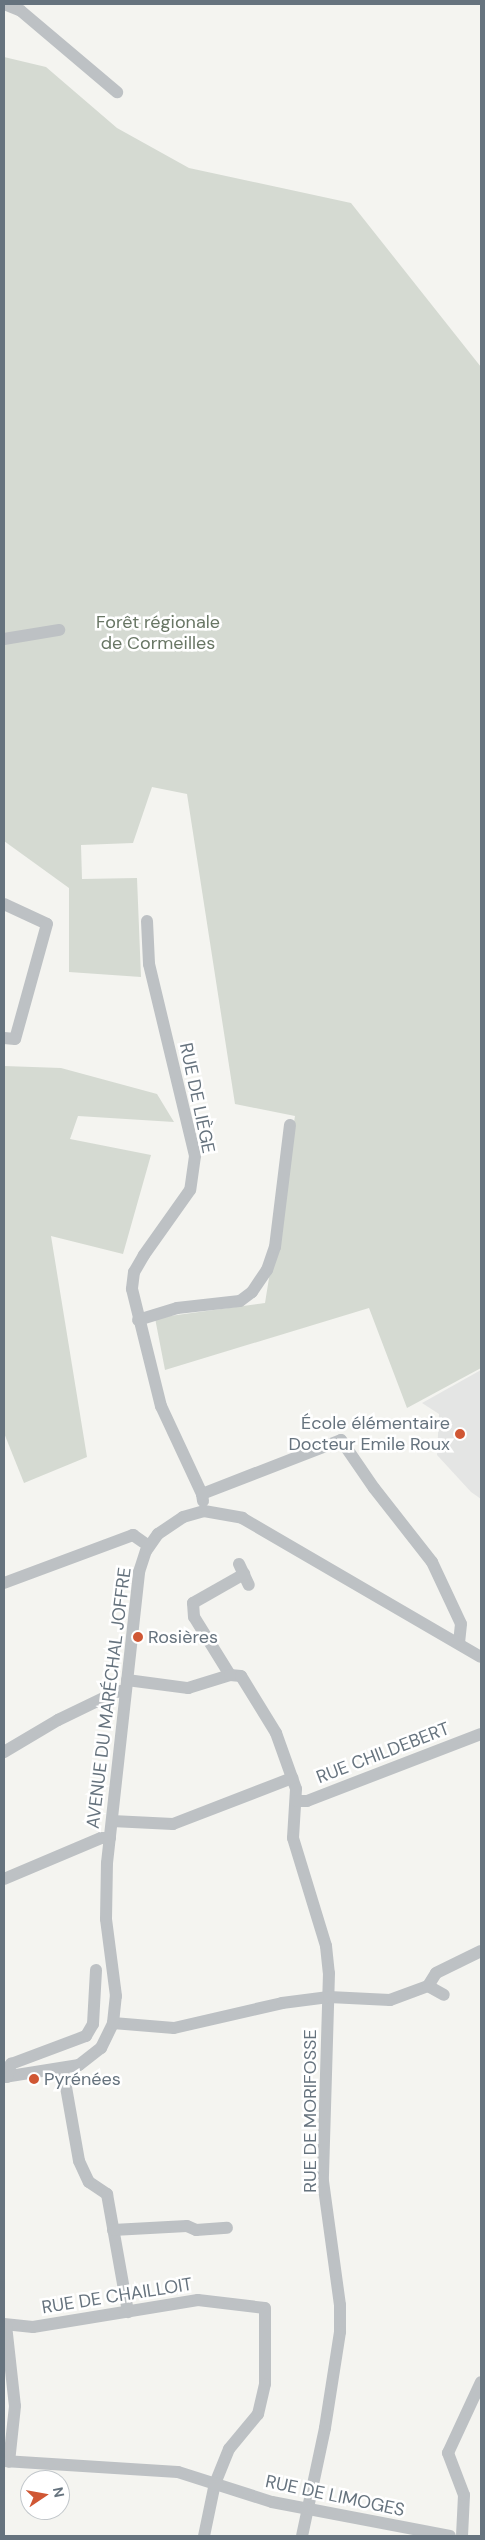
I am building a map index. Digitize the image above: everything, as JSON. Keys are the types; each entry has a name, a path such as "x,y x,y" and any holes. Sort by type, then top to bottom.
{"street":[{"path":"4,4 21,11 117,92"},
{"path":"4,639 59,630"},
{"path":"4,904 47,924 15,1039 4,1038"},
{"name":"RUE DE LIÈGE","path":"147,921 149,964 195,1156 190,1190 134,1272 132,1289 138,1320 161,1406 202,1494 204,1511"},
{"path":"138,1320 176,1308 240,1302 252,1292 267,1270 275,1247 290,1125"},
{"path":"202,1494 341,1440 374,1488 432,1562 461,1624 459,1641"},
{"name":"AVENUE DU MARÉCHAL JOFFRE","path":"5,2077 62,2070 91,2057 104,2042 113,2023 116,1996 106,1903 110,1838 139,1572 149,1546 174,1522 204,1511 224,1512 252,1522 438,1630 479,1650"},
{"path":"4,1583 133,1534 149,1546"},
{"path":"4,1752 58,1720 127,1685 188,1688 230,1675 194,1617 193,1603 244,1574"},
{"name":"RUE DE MORIFOSSE","path":"230,1675 241,1676 258,1702 276,1733 292,1778 297,1801 292,1838 326,1946 329,1997 323,2180 340,2305 340,2332 325,2428 306,2510 302,2536"},
{"name":"RUE CHILDEBERT","path":"297,1801 307,1801 481,1734"},
{"name":"RUE CHILDEBERT","path":"112,1821 173,1824 292,1778"},
{"path":"4,1879 101,1838 110,1838"},
{"path":"113,2023 174,2028 248,2009 329,1997 390,2000 428,1986 436,1974 481,1951"},
{"path":"5,2077 11,2064 86,2036 92,2024 96,1970"},
{"path":"428,1986 444,1995"},
{"path":"62,2070 79,2161 89,2182 107,2194 128,2312"},
{"path":"113,2230 186,2226 196,2230 227,2228"},
{"name":"RUE DE CHAILLOIT","path":"5,2324 33,2327 198,2300 265,2308 265,2384 258,2414 229,2450 215,2483"},
{"path":"5,2324 15,2406 6,2462"},
{"path":"462,2536 464,2495 448,2453 481,2382"},
{"name":"RUE DE LIMOGES","path":"6,2462 178,2472 265,2500 306,2510 450,2536"},
{"path":"204,2536 215,2483"}],"shaded area":[{"name":"École élémentaire Docteur Emile Roux","path":"481,1370 481,1499 471,1492 437,1455 439,1414 422,1403"}],"green space":[{"name":"Forêt régionale de Cormeilles","path":"4,57 46,67 117,128 189,168 351,203 481,367 481,1368 407,1408 369,1308 165,1370 155,1318 265,1303 295,1116 235,1104 187,794 152,787 133,843 81,845 82,879 137,878 141,977 69,972 69,888 4,841"},
{"path":"4,1066 61,1068 157,1094 174,1122 78,1116 70,1139 151,1155 123,1254 51,1236 87,1457 24,1483 4,1433"}],"place":[{"name":"École élémentaire Docteur Emile Roux","path":"460,1434"},
{"name":"Rosières","path":"138,1637"},
{"name":"Pyrénées","path":"34,2079"}]}
